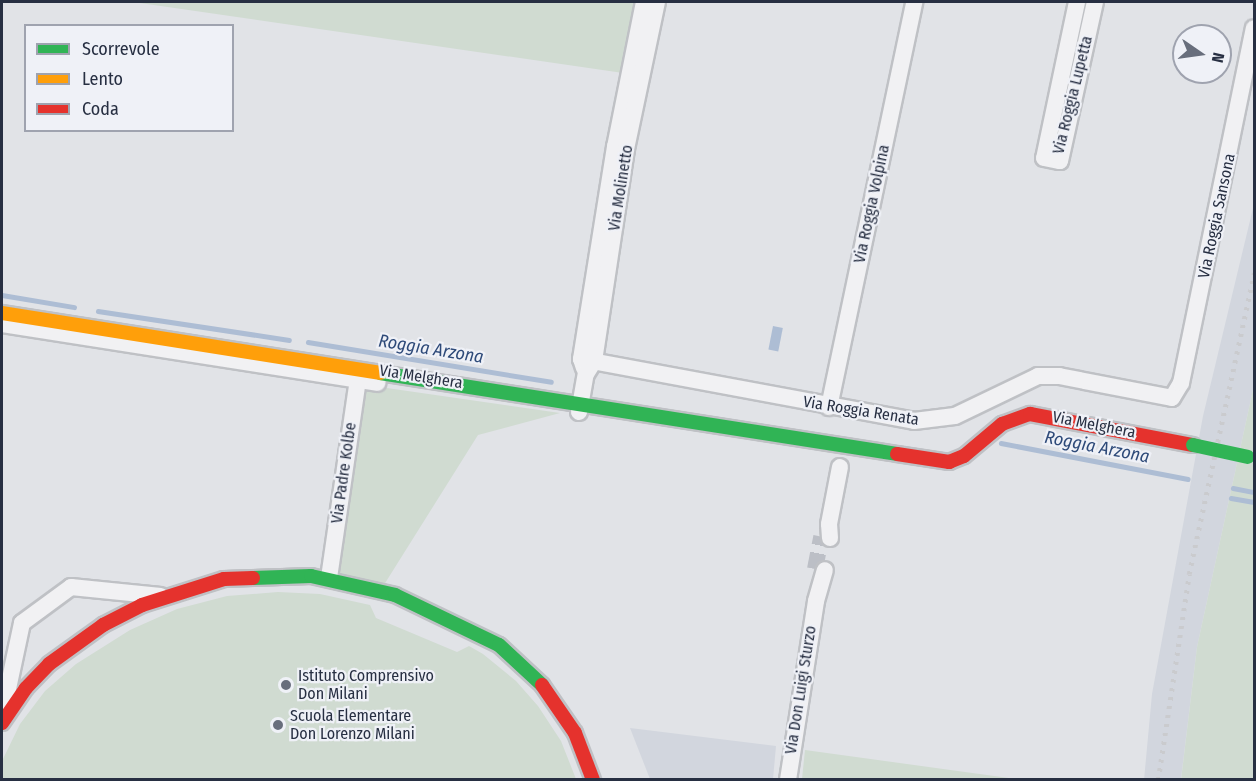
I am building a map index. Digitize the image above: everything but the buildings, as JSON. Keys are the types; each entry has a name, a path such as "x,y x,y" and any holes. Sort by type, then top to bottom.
{"street":[{"name":"Via Molinetto","path":"587,365 615,147 644,2"},
{"name":"Via Molinetto","path":"580,407 626,149 657,2"},
{"name":"Via Roggia Volpina","path":"829,407 914,2"},
{"name":"Via Roggia Lupetta","path":"1077,2 1044,158 1060,161 1095,2"},
{"name":"Via Roggia Sansona","path":"1169,398 1179,391 1182,383 1254,28"},
{"name":"Via Melghera","path":"2,314 359,374"},
{"name":"Via Melghera","path":"2,324 580,407 789,443 840,443 949,462 964,456 1002,424 1030,414 1251,456"},
{"name":"Via Roggia Renata","path":"587,365 907,420 935,421 960,414 1031,377 1050,375 1169,398"},
{"name":"Via Padre Kolbe","path":"329,578 359,374"},
{"path":"826,533 840,467"},
{"name":"Via Don Luigi Sturzo","path":"788,780 820,569"},
{"path":"2,721 26,688 58,656 113,620 162,597 246,576 329,578 395,595 460,623 499,645 533,674 556,702 575,733 593,780"},
{"path":"2,721 22,623 71,587 162,597"}],"shaded area":[{"path":"133,2 637,2 623,73"},
{"path":"1254,204 1254,385 1197,647 1181,779 1144,780 1152,694 1203,416"},
{"path":"366,385 560,413 478,435 382,588 337,577"},
{"path":"1254,385 1254,779 1181,780 1197,647"},
{"name":"Istituto Comprensivo Don Milani","path":"278,592 320,594 370,605 376,618 457,652 469,646 483,654 516,681 538,706 561,741 576,779 2,779 2,761 20,724 45,691 76,664 130,630 177,609 227,596"},
{"path":"630,728 776,746 773,779 650,779"},
{"path":"805,750 1016,779 802,779"}],"water":[{"path":"773,326 783,328 778,351 768,350"}],"waterway":[{"name":"Roggia Arzona","path":"2,295 74,307"},
{"name":"Roggia Arzona","path":"98,311 289,340"},
{"name":"Roggia Arzona","path":"308,342 551,382"},
{"name":"Roggia Arzona","path":"1001,443 1188,479"},
{"name":"Roggia Arzona","path":"1233,488 1254,492"},
{"path":"1231,498 1254,502"}],"tunnel":[{"path":"815,569 821,537"}],"railway":[{"path":"1158,780 1189,574 1254,273"}],"traffic: fast":[{"path":"380,373 897,454"},
{"path":"1193,445 1248,457"},
{"path":"253,578 311,576 395,595 499,645 542,685"}],"traffic: slow":[{"path":"2,313 380,373"}],"traffic: jam":[{"path":"897,454 949,462 964,456 1002,424 1030,414 1193,445"},
{"path":"2,723 26,688 49,664 103,625 142,605 224,579 253,578"},
{"path":"542,685 575,733 593,780"}],"place":[{"name":"Istituto Comprensivo Don Milani","path":"286,685"},
{"name":"Scuola Elementare Don Lorenzo Milani","path":"278,725"}]}
